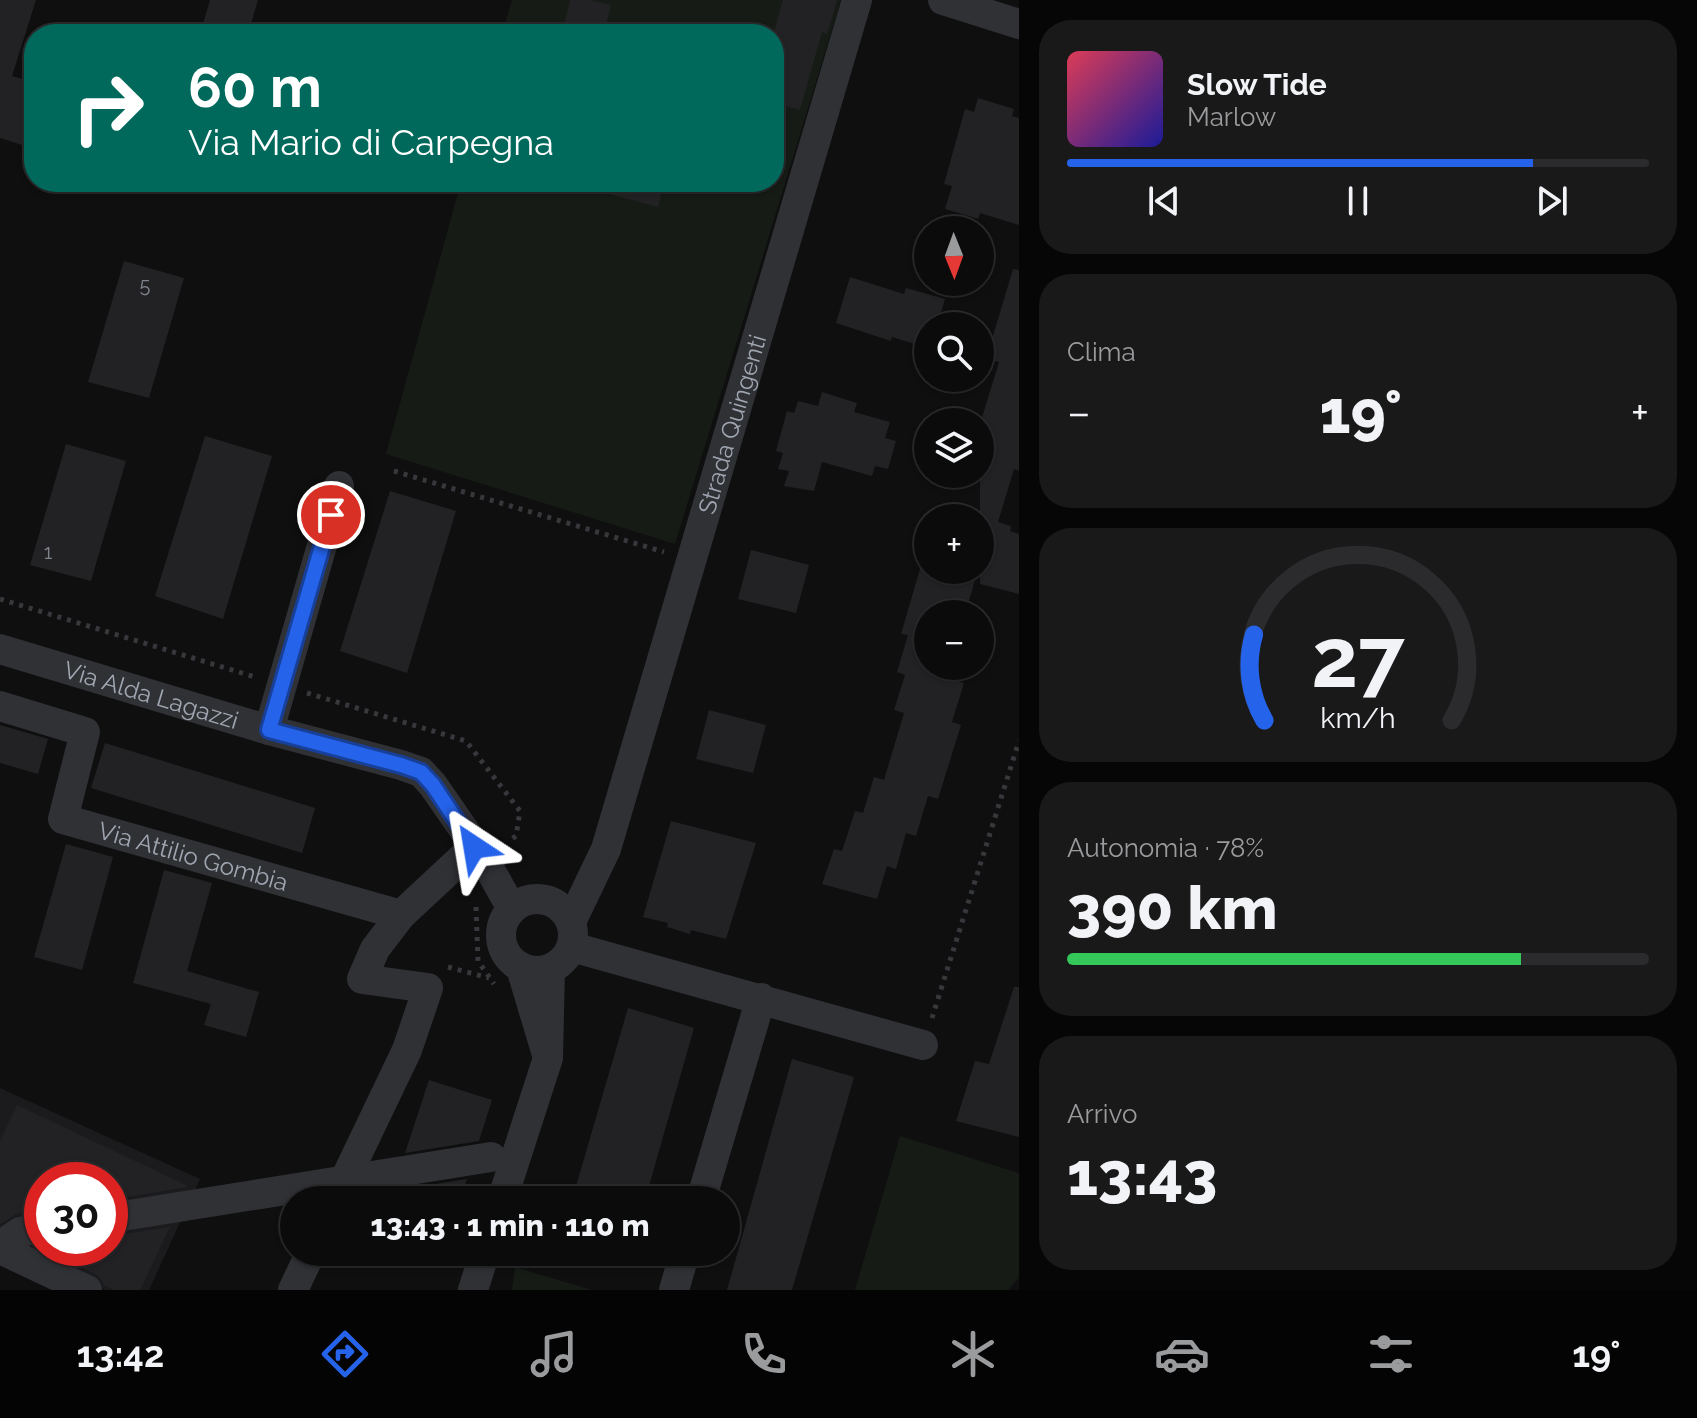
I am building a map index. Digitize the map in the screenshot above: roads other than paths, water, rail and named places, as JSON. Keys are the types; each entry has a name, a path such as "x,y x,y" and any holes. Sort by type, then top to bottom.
{"street":[{"name":"Strada Quingenti","path":"572,934 606,849 857,0"},
{"path":"943,0 1019,24"},
{"path":"269,730 339,486"},
{"name":"Via Alda Lagazzi","path":"0,649 421,772 484,859 512,909"},
{"name":"Via Attilio Gombia","path":"0,706 85,732 63,819 401,915"},
{"path":"342,1186 407,1050 428,988 362,979 375,949 401,915 474,847"},
{"path":"542,899 606,849"},
{"path":"542,899 560,906 567,913 572,934 567,957 560,964 535,969 511,961 504,952 501,929 505,918 521,902 542,899"},
{"path":"572,934 761,998 923,1045"},
{"path":"507,1186 548,1058 535,969"},
{"path":"705,1186 761,998"},
{"path":"358,1186 491,1157"},
{"path":"128,1216 280,1197"},
{"path":"24,1231 0,1248 87,1290"},
{"path":"293,1290 304,1266"},
{"path":"473,1290 481,1266"},
{"path":"484,1290 485,1266"},
{"path":"674,1290 681,1266"}]}
